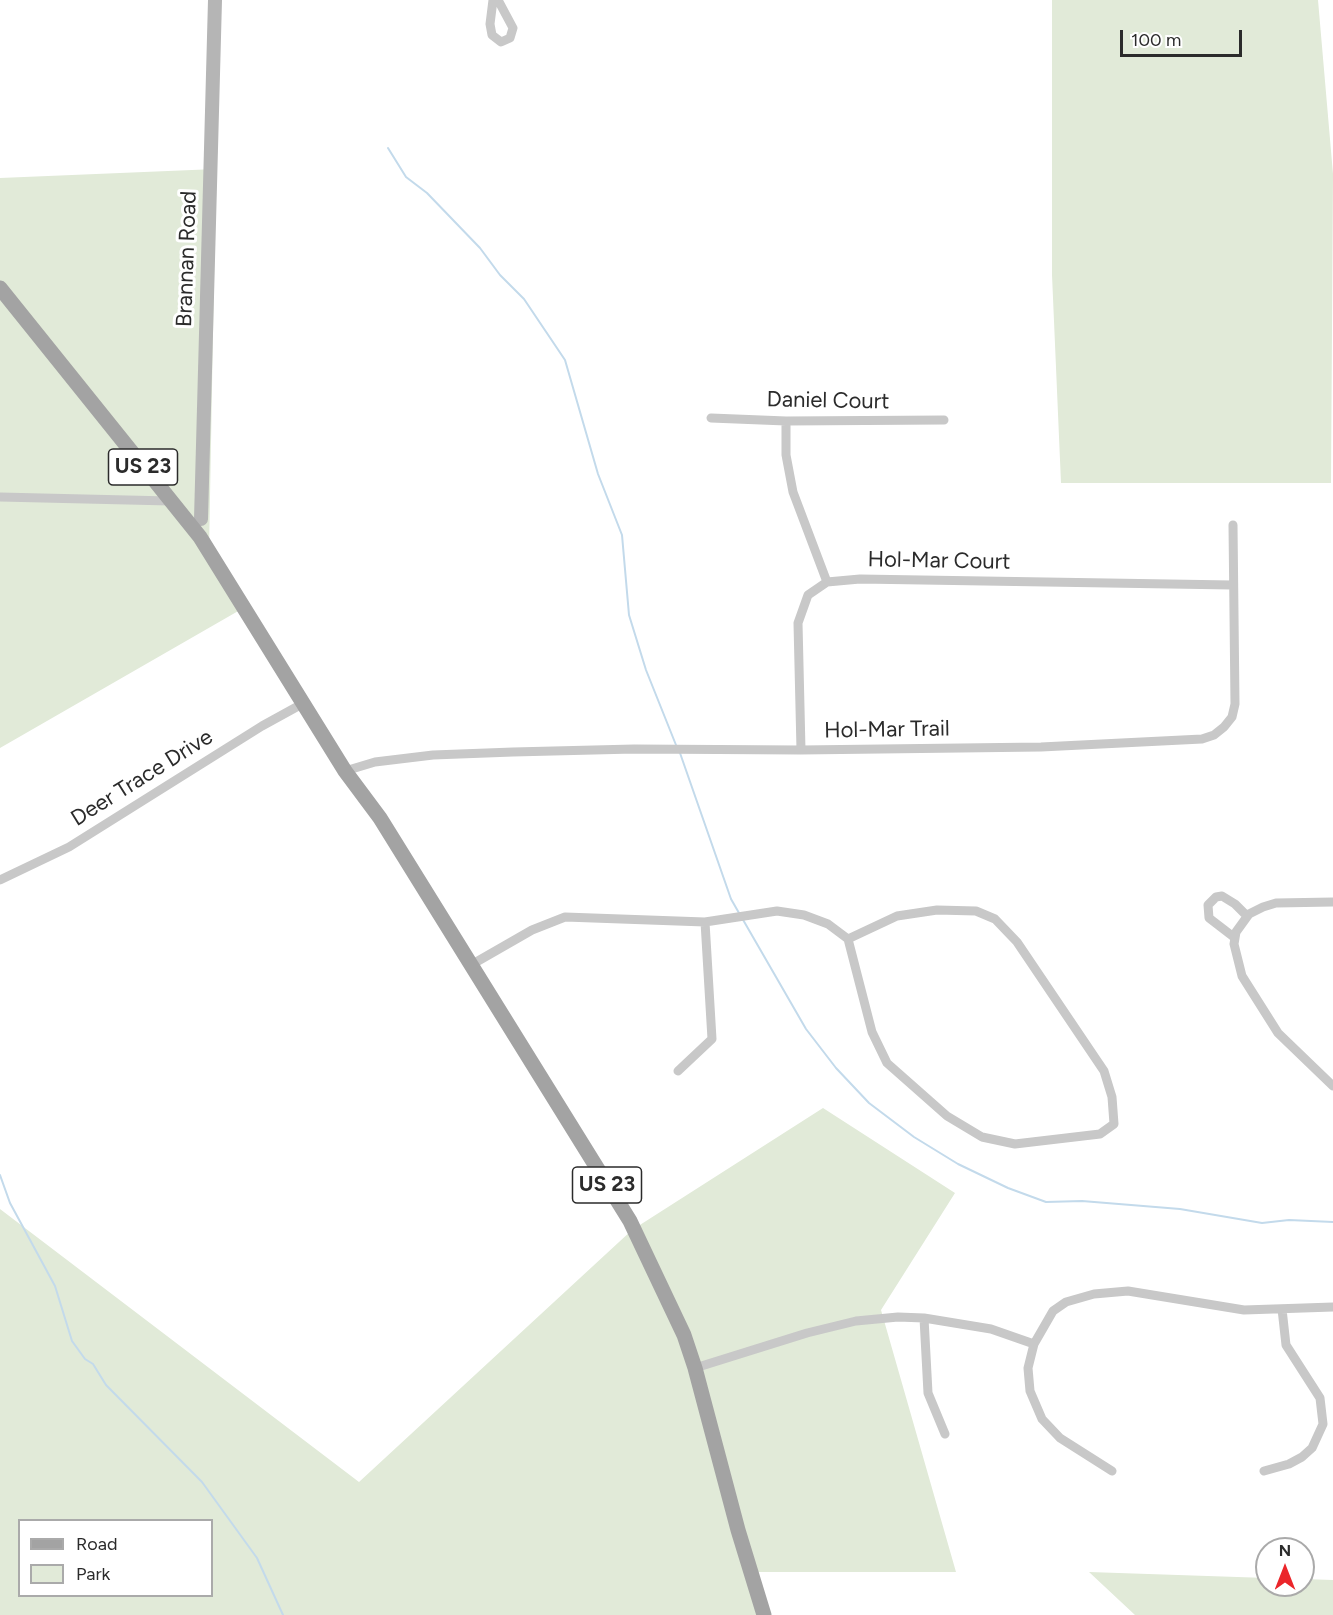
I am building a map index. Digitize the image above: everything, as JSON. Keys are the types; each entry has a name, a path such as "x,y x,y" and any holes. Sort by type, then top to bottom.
{"main road":[{"name":"US 23","path":"0,288 200,537 302,704 345,771 380,818 630,1221 684,1335 764,1615"}],"street":[{"name":"Brannan Road","path":"201,519 215,0"},
{"name":"Daniel Court","path":"711,418 786,421 944,420"},
{"path":"786,421 786,455 794,492 827,582 808,595 798,623 801,750"},
{"path":"0,497 170,501"},
{"path":"200,537 201,519"},
{"name":"Hol-Mar Trail","path":"345,771 375,762 456,754 634,749 801,750 1096,745 1176,742 1215,735 1232,717 1234,704 1233,525"},
{"name":"Hol-Mar Court","path":"827,582 860,579 1232,585"},
{"name":"Deer Trace Drive","path":"0,880 69,846 262,726 302,704"},
{"path":"1235,938 1209,918 1208,905 1216,897 1222,896 1235,904 1247,916"},
{"path":"1333,902 1276,903 1263,907 1247,916 1235,938 1236,956 1242,976 1278,1033 1333,1086"},
{"path":"471,965 532,930 565,917 705,922 777,910 804,915 828,924 848,939 872,1032 887,1063 947,1116 982,1137 1015,1144 1100,1134 1114,1124 1112,1097 1099,1064 1017,942 995,919 976,911 937,910 897,916 848,939"},
{"path":"678,1071 712,1039 705,922"},
{"path":"1112,1471 1060,1438 1042,1419 1030,1391 1028,1368 1034,1344 1053,1311 1066,1302 1094,1293 1128,1291 1244,1310 1333,1307"},
{"path":"1264,1471 1289,1464 1302,1457 1312,1448 1323,1424 1320,1398 1286,1345 1282,1309"},
{"path":"695,1368 807,1333 856,1321 924,1318 991,1329 1034,1344"},
{"path":"924,1318 928,1393 945,1434"}],"green space":[{"path":"1052,0 1318,0 1333,174 1331,483 1061,483 1052,275"},
{"path":"216,169 209,552 240,610 0,748 0,178"},
{"path":"823,1108 955,1193 881,1310 956,1572 751,1572 763,1615 0,1615 0,1209 359,1482 632,1230"},
{"path":"1089,1572 1255,1578 1255,1597 1315,1597 1315,1579 1333,1580 1333,1615 1135,1615"}],"waterway":[{"path":"388,148 406,177 427,193 480,248 500,275 524,299 565,360 598,474 622,535 629,615 646,670 676,745"},
{"path":"680,753 731,899 739,913"},
{"path":"742,918 806,1029 836,1068 869,1103 914,1137 958,1164 1008,1188 1046,1202 1082,1201 1180,1209 1262,1223 1289,1220 1333,1222"},
{"path":"0,1175 10,1203 55,1286 72,1341 85,1359 93,1364 106,1385 202,1482 257,1558 283,1615"}]}
